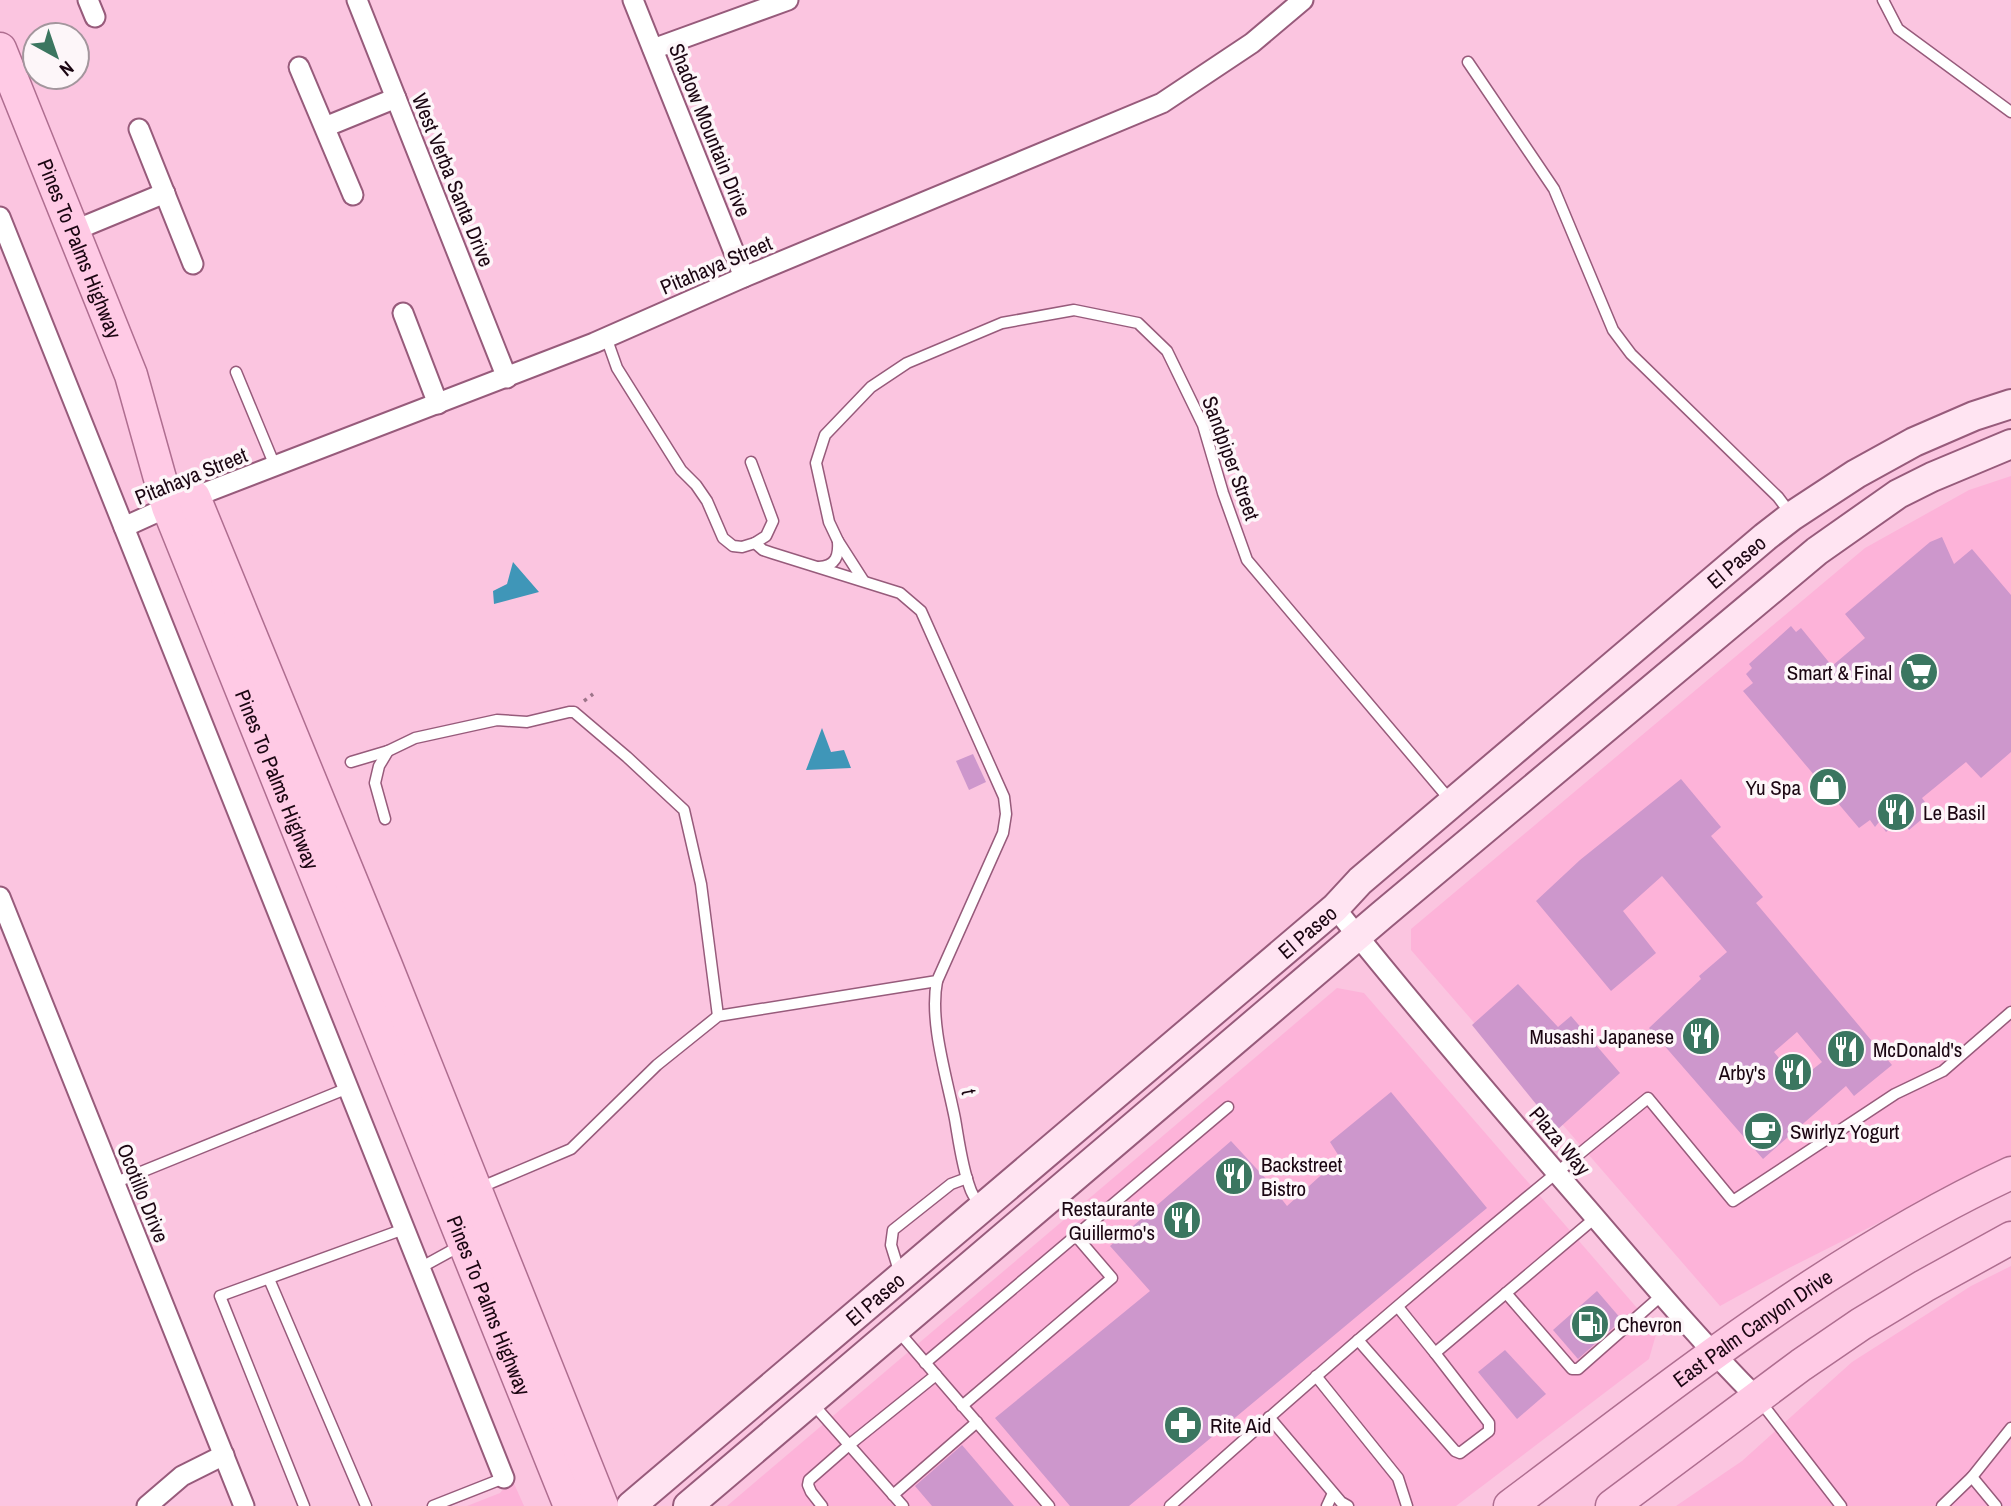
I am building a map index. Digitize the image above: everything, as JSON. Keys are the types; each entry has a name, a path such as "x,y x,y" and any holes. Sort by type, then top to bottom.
{"main road":[{"name":"Pines To Palms Highway","path":"0,48 461,1195 602,1506"},
{"name":"East Palm Canyon Drive","path":"1510,1506 1713,1355 1824,1277 1894,1233 2011,1173"},
{"name":"Pines To Palms Highway","path":"461,1195 464,1245 570,1506"},
{"path":"1612,1506 1861,1324 2011,1238"}],"street":[{"name":"West Verba Santa Drive","path":"357,0 507,378"},
{"name":"Shadow Mountain Drive","path":"633,0 744,277"},
{"path":"653,48 788,0"},
{"name":"Pitahaya Street","path":"124,527 181,502 507,378 1162,103 1252,43 1303,0"},
{"path":"299,67 353,195"},
{"path":"325,127 396,98"},
{"path":"139,129 193,264"},
{"path":"74,231 164,193"},
{"path":"0,217 504,1478"},
{"path":"403,313 438,404"},
{"name":"El Paseo","path":"631,1506 1335,908 1360,881 1765,537 1856,474 1914,442 1974,416 2011,404"},
{"name":"El Paseo","path":"688,1506 1197,1072 1817,551 1898,494 2011,444"},
{"name":"Ocotillo Drive","path":"0,897 244,1506"},
{"name":"Plaza Way","path":"1335,908 1713,1355 1757,1398"},
{"path":"1197,1072 1191,1058 1195,1051 1233,1019 1244,998 1246,982"},
{"path":"846,1323 875,1321 900,1325 913,1305 939,1282 962,1252 982,1233 986,1221 981,1207"},
{"path":"653,1506 755,1420 799,1364"},
{"path":"147,1506 182,1476 224,1455"}],"lane":[{"path":"1883,0 1898,29 2011,112"},
{"path":"1468,62 1553,189 1613,330 1631,354 1778,497 1792,516"},
{"name":"Sandpiper Street","path":"863,580 829,522 816,463 825,435 871,387 907,363 1002,323 1074,310 1138,323 1167,351 1203,425 1223,494 1247,560 1453,803"},
{"path":"606,337 617,368 681,470 707,501 723,538 733,546 742,547 755,543 766,536 773,521 751,462"},
{"path":"236,372 275,466"},
{"path":"817,567 831,564 836,559 838,541"},
{"path":"461,1195 570,1149 657,1065 718,1016 937,981 1003,833 1006,804 949,669 921,611 900,593 762,550 755,543"},
{"path":"351,762 388,751 415,738 497,720 527,722 569,712 579,716 684,810 701,884 718,1016"},
{"path":"386,819 375,783 379,766 388,751"},
{"name":"t","path":"937,981 934,998 937,1027 967,1178 981,1207"},
{"path":"1170,1506 1358,1340 1556,1172 1648,1098 1733,1201 1895,1094 1942,1071 2011,1012"},
{"path":"114,1183 348,1087"},
{"path":"925,1363 1228,1107"},
{"path":"901,1276 891,1245 893,1230 951,1184 967,1178"},
{"path":"1435,1353 1595,1217"},
{"path":"304,1506 220,1296 404,1229"},
{"path":"962,1406 1112,1278 1076,1236"},
{"path":"420,1268 464,1245"},
{"path":"269,1279 366,1506"},
{"path":"1506,1293 1572,1369 1578,1369 1662,1295"},
{"path":"1358,1340 1455,1451 1460,1452 1489,1431 1489,1423 1398,1307"},
{"path":"900,1325 925,1363 1049,1506"},
{"path":"822,1506 811,1492 808,1485 810,1480 936,1375"},
{"path":"1316,1376 1398,1478 1407,1506"},
{"path":"1757,1398 1841,1506"},
{"path":"811,1401 902,1506"},
{"path":"1269,1417 1333,1493 1348,1506"},
{"path":"892,1494 977,1422"},
{"path":"1942,1506 1972,1477 2011,1428"},
{"path":"1972,1477 1996,1506"},
{"path":"433,1506 504,1478"},
{"path":"1327,1506 1333,1493"}],"shaded area":[{"path":"2011,476 2011,1156 1789,1268 1720,1306 1411,950 1411,929 1865,548 1969,490"},
{"path":"1337,988 1364,993 1657,1331 1649,1359 1456,1506 727,1506"},
{"path":"2011,1266 2011,1506 1676,1506 1742,1461 1852,1362 1971,1286"},
{"path":"512,1479 524,1506 467,1506 500,1493"}],"water":[{"path":"513,562 539,592 494,604 493,591 507,584"},
{"path":"822,728 831,752 844,750 851,768 806,770"}],"building":[{"name":"Smart & Final","path":"1942,537 1954,564 1972,549 2011,595 2011,752 1981,778 1966,762 1922,798 1925,802 1922,806 1928,814 1909,830 1903,822 1886,832 1879,822 1875,827 1870,820 1859,828 1743,691 1753,683 1746,674 1752,668 1749,664 1791,626 1796,632 1801,628 1832,666 1865,638 1845,614 1930,542"},
{"path":"973,754 986,782 969,790 956,761"},
{"path":"1681,779 1721,827 1711,836 1763,897 1756,903 1892,1065 1854,1096 1846,1086 1763,1159 1649,1028 1701,979 1699,976 1727,952 1662,876 1623,911 1656,953 1611,991 1536,901 1580,860","holes":["1797,1032 1822,1062 1798,1081 1774,1052"]},
{"path":"1518,984 1558,1027 1571,1016 1620,1073 1557,1130 1472,1025"},
{"path":"1391,1092 1487,1208 1129,1506 1070,1506 995,1418 1150,1291 1110,1246 1231,1141 1287,1206 1340,1158 1330,1142"},
{"path":"1597,1291 1622,1320 1578,1359 1553,1330"},
{"path":"1505,1350 1546,1394 1517,1419 1478,1372"},
{"path":"962,1445 1014,1506 932,1506 915,1486"}],"place":[{"name":"Smart & Final","path":"1919,672"},
{"name":"Yu Spa","path":"1828,787"},
{"name":"Le Basil","path":"1896,812"},
{"name":"Musashi Japanese","path":"1701,1036"},
{"name":"McDonald's","path":"1846,1049"},
{"name":"Arby's","path":"1793,1072"},
{"name":"Swirlyz Yogurt","path":"1763,1131"},
{"name":"Backstreet Bistro","path":"1234,1176"},
{"name":"Restaurante Guillermo's","path":"1182,1220"},
{"name":"Chevron","path":"1590,1324"},
{"name":"Rite Aid","path":"1183,1425"}]}
